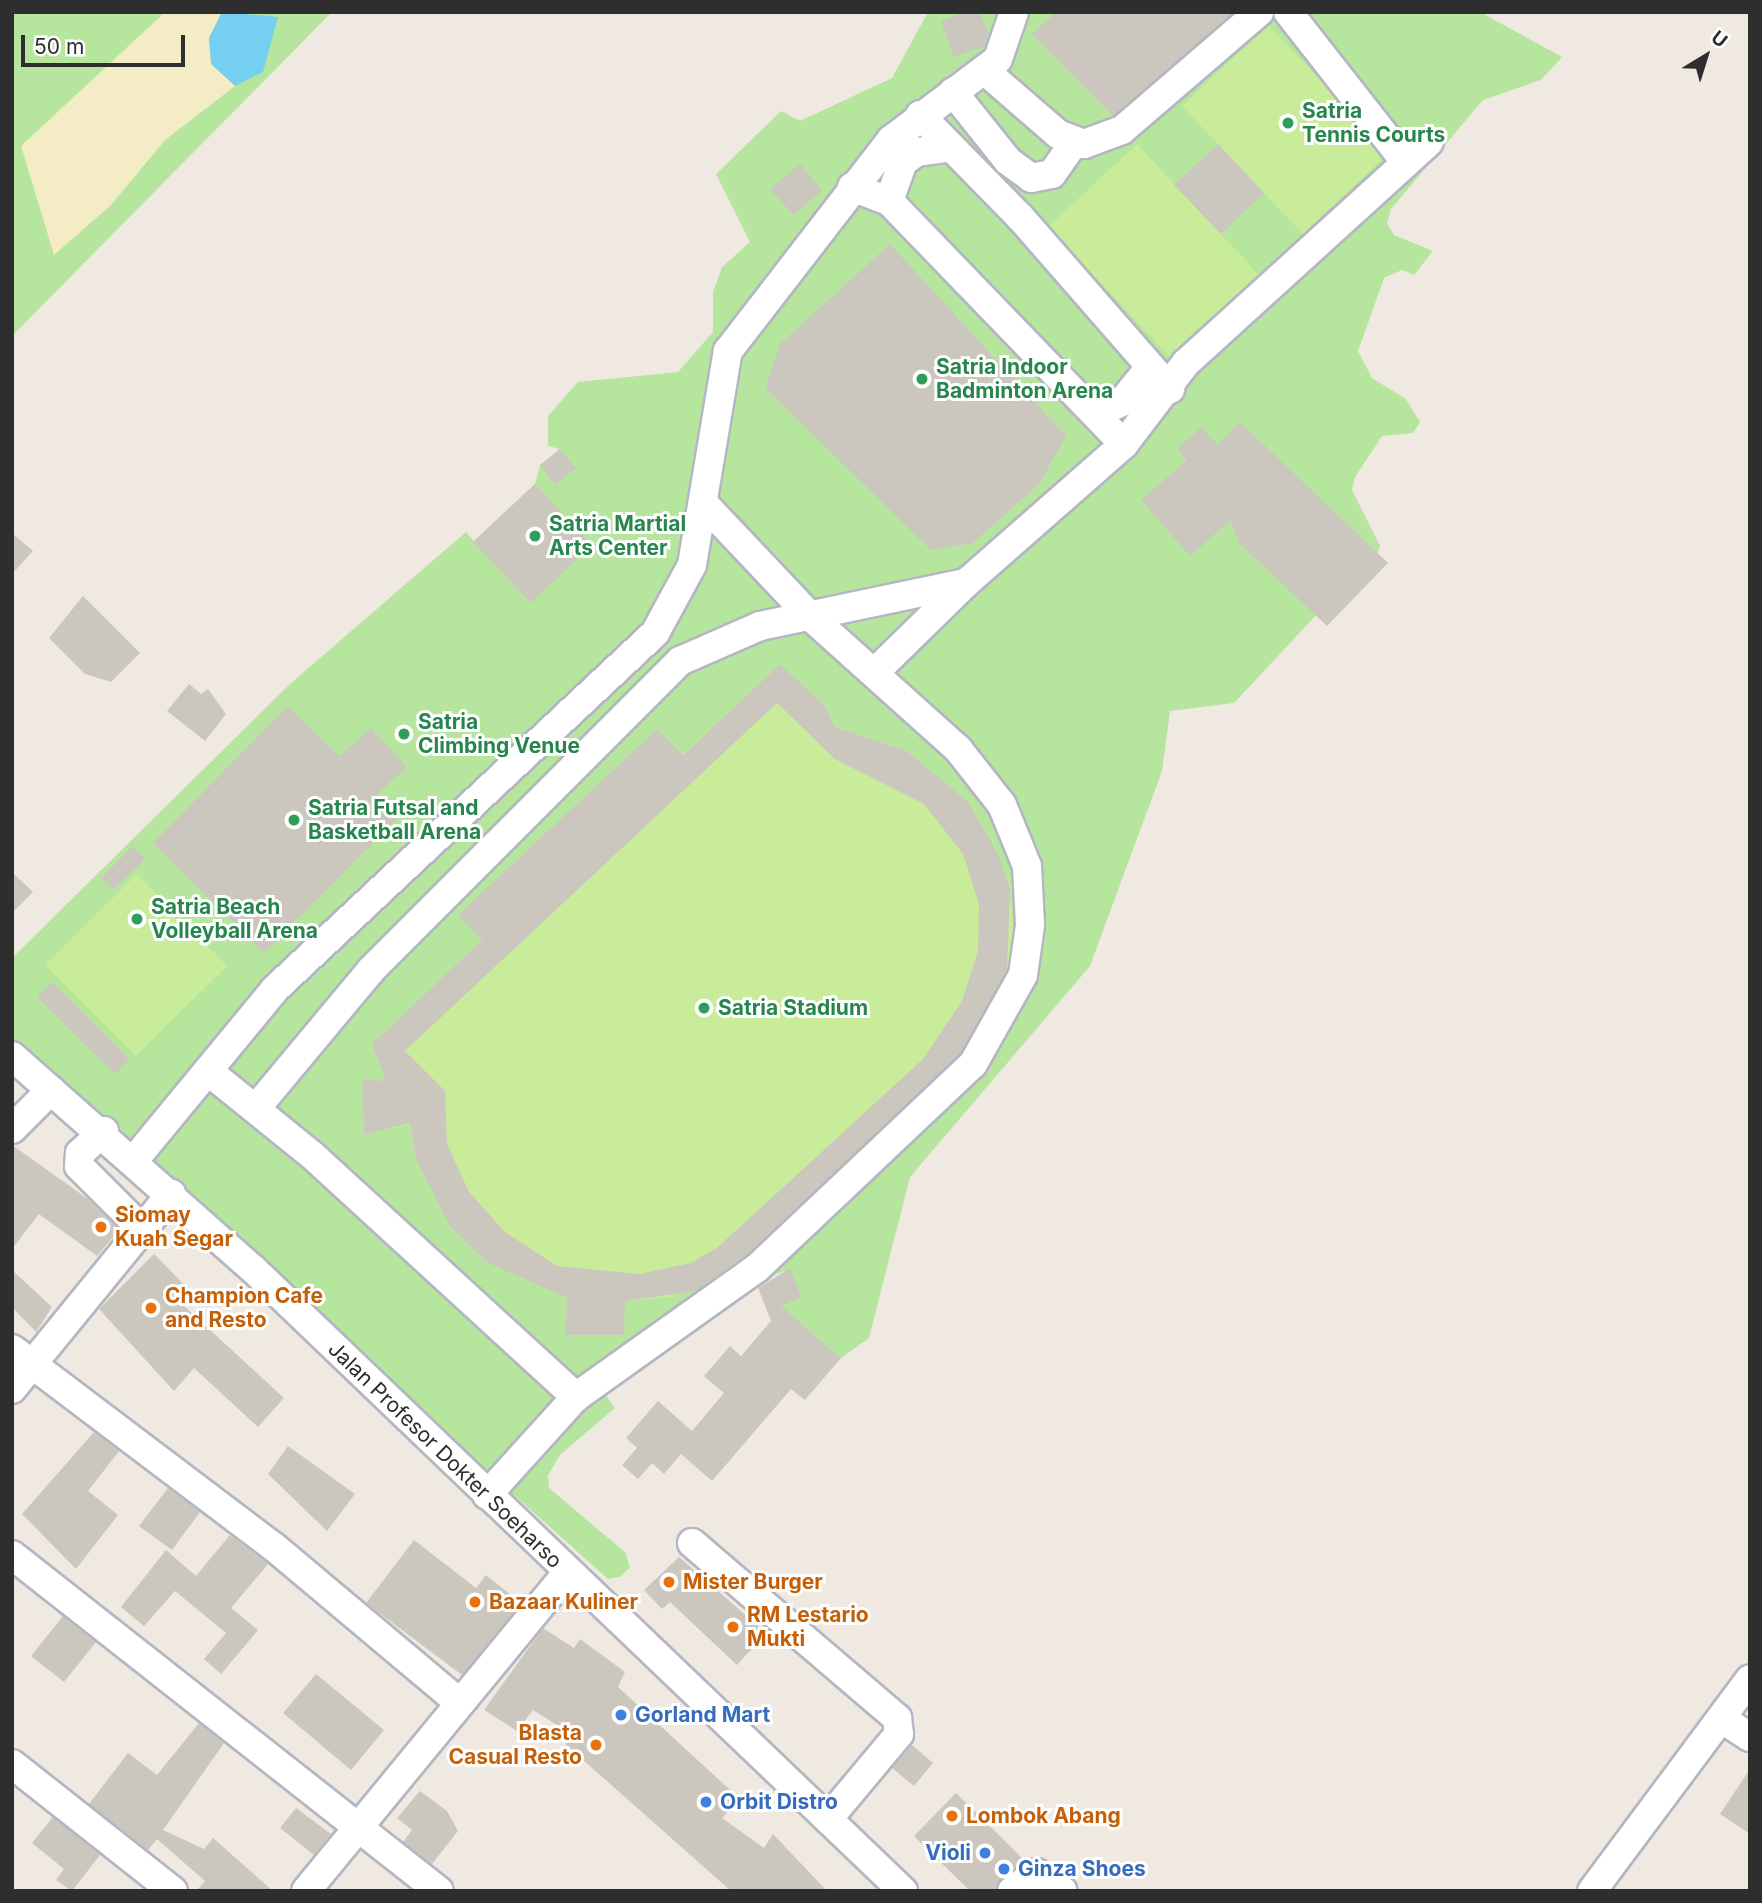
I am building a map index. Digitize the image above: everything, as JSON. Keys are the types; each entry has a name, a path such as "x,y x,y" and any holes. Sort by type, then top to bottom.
{"street":[{"path":"135,1159 275,989 655,633 692,565 729,351 852,187 920,116 984,70 1002,52 1014,12"},
{"path":"953,92 1008,161 1031,178 1052,174 1073,144 1122,130 1259,12"},
{"path":"1288,12 1405,162"},
{"path":"984,70 1073,144"},
{"path":"920,116 947,148 1021,218 1170,389"},
{"path":"874,673 966,583 1124,444 1170,389 1186,363 1429,142"},
{"path":"889,201 902,162 917,152 947,148"},
{"path":"852,187 889,201 1124,444"},
{"path":"1096,414 1122,402 1150,368"},
{"path":"487,1495 576,1397 757,1268 973,1065 1023,975 1030,925 1027,866 1002,805 958,748 810,616 703,503"},
{"path":"257,1107 371,970 680,661 761,626 966,583"},
{"path":"655,633 680,661"},
{"name":"Jalan Profesor Dokter Soeharso","path":"12,1056 135,1159 487,1495 566,1574 902,1891"},
{"path":"208,1070 257,1107 576,1397"},
{"path":"12,1129 51,1090"},
{"path":"104,1131 80,1153 79,1166 143,1230"},
{"path":"12,1389 22,1358 143,1230 172,1194"},
{"path":"22,1358 274,1547 459,1702"},
{"path":"692,1543 897,1718 899,1734 828,1819"},
{"path":"12,1555 439,1891"},
{"path":"306,1891 356,1824 566,1574"},
{"path":"1592,1891 1750,1679"},
{"path":"1722,1719 1750,1737"},
{"path":"12,1764 173,1891"},
{"path":"1012,1891 1037,1873 1063,1891"}],"green space":[{"path":"12,12 332,12 12,336"},
{"path":"928,12 1480,12 1562,57 1541,80 1483,100 1391,209 1387,223 1394,235 1433,251 1414,275 1402,270 1384,278 1358,351 1372,378 1406,399 1420,422 1413,433 1382,436 1355,477 1352,490 1380,546 1373,565 1350,579 1234,703 1170,711 1162,771 1090,966 910,1177 869,1338 841,1358 798,1321 767,1311 802,1297 790,1269 755,1282 604,1393 615,1408 560,1455 548,1475 549,1488 625,1552 630,1567 620,1577 608,1579 514,1495 505,1508 12,1051 12,958 291,683 466,532 474,541 535,484 540,465 560,449 548,446 548,416 578,382 678,372 713,332 713,292 722,267 750,242 716,174 781,111 800,121 892,78"},
{"path":"1268,25 1389,153 1303,234 1182,106"},
{"path":"1137,144 1259,275 1170,357 1048,227"},
{"name":"Satria Stadium","path":"780,664 825,706 835,727 907,751 968,802 998,854 1010,890 1014,939 1003,992 972,1051 725,1280 670,1297 625,1301 624,1335 565,1335 567,1298 488,1263 450,1226 416,1160 410,1124 364,1135 362,1079 386,1081 372,1044 482,940 458,915 657,729 683,754"},
{"name":"Satria Beach Volleyball Arena","path":"137,874 227,966 136,1056 45,965"}],"sand":[{"path":"165,12 222,12 209,38 235,86 165,140 110,206 54,255 21,146"}],"water":[{"path":"222,12 278,17 263,72 235,86 211,64 209,38"}],"building":[{"path":"965,12 980,12 989,35 985,46 954,57 941,21"},
{"path":"1056,12 1233,12 1113,116 1032,34"},
{"path":"1218,144 1264,193 1221,234 1174,185"},
{"path":"800,164 822,191 793,215 770,189"},
{"path":"890,244 1066,436 1039,484 973,543 931,550 765,388 780,344"},
{"path":"1240,422 1388,563 1327,626 1239,543 1231,520 1190,556 1141,500 1187,460 1177,449 1201,427 1218,445"},
{"path":"560,449 576,468 555,484 540,465"},
{"path":"535,484 592,545 531,603 473,542"},
{"path":"12,533 33,551 12,574"},
{"path":"83,596 140,653 111,682 85,674 49,638"},
{"path":"780,664 825,706 835,727 907,751 968,802 998,854 1010,890 1007,970 960,1054 746,1255 696,1291 625,1301 624,1335 565,1335 567,1298 488,1263 450,1226 416,1160 410,1123 364,1135 362,1079 386,1081 372,1044 482,940 458,915 657,729 683,755","holes":["777,703 835,759 924,804 963,854 979,904 978,951 962,1001 923,1059 718,1247 691,1263 639,1274 557,1266 505,1232 469,1192 447,1144 445,1091 405,1051"]},
{"path":"189,684 201,694 208,689 226,714 205,741 167,711"},
{"path":"288,706 339,756 371,728 407,767 377,794 400,816 264,953 153,843"},
{"path":"133,846 145,859 113,890 101,878"},
{"path":"12,872 33,892 12,913"},
{"path":"52,982 130,1059 115,1074 37,997"},
{"path":"12,1145 88,1199 119,1230 97,1256 39,1214 12,1249"},
{"path":"154,1254 194,1295 184,1306 284,1398 258,1427 194,1368 174,1391 99,1309"},
{"path":"790,1268 802,1297 781,1306 841,1358 805,1400 791,1389 712,1481 681,1454 664,1474 652,1463 638,1479 622,1465 637,1448 626,1438 658,1401 692,1431 724,1393 704,1376 730,1346 741,1356 771,1321 758,1288"},
{"path":"12,1270 52,1307 36,1332 12,1307"},
{"path":"94,1432 119,1451 88,1491 118,1515 76,1569 22,1514"},
{"path":"288,1446 355,1494 327,1531 268,1474"},
{"path":"168,1488 200,1512 172,1550 139,1526"},
{"path":"230,1535 268,1564 231,1608 258,1630 221,1674 204,1659 226,1633 175,1591 144,1626 121,1607 166,1550 196,1576"},
{"path":"414,1540 476,1588 486,1575 521,1603 462,1675 366,1603"},
{"path":"679,1557 766,1633 737,1665 670,1602 662,1609 644,1590"},
{"path":"63,1616 96,1642 64,1682 31,1656"},
{"path":"543,1628 574,1648 580,1639 625,1672 618,1687 740,1799 722,1818 764,1848 773,1834 827,1891 731,1891 565,1744 573,1735 533,1710 517,1731 484,1710"},
{"path":"316,1674 384,1730 351,1770 283,1713"},
{"path":"199,1723 224,1743 163,1830 204,1849 213,1838 273,1891 196,1891 205,1881 157,1839 148,1850 89,1804 128,1753 157,1775"},
{"path":"912,1745 933,1763 914,1786 892,1768"},
{"path":"1750,1769 1750,1834 1720,1814"},
{"path":"420,1791 447,1811 458,1831 432,1864 403,1842 412,1830 397,1818"},
{"path":"956,1793 1025,1861 996,1891 970,1891 914,1836"},
{"path":"296,1808 331,1834 314,1855 280,1828"},
{"path":"53,1817 100,1855 72,1891 56,1880 64,1869 32,1843"}],"place":[{"name":"Satria Tennis Courts","path":"1288,123"},
{"name":"Satria Indoor Badminton Arena","path":"922,379"},
{"name":"Satria Martial Arts Center","path":"535,536"},
{"name":"Satria Climbing Venue","path":"404,734"},
{"name":"Satria Futsal and Basketball Arena","path":"294,820"},
{"name":"Satria Beach Volleyball Arena","path":"137,919"},
{"name":"Satria Stadium","path":"704,1008"},
{"name":"Siomay Kuah Segar","path":"101,1227"},
{"name":"Champion Cafe and Resto","path":"151,1308"},
{"name":"Mister Burger","path":"669,1582"},
{"name":"Bazaar Kuliner","path":"475,1602"},
{"name":"RM Lestario Mukti","path":"733,1627"},
{"name":"Gorland Mart","path":"621,1715"},
{"name":"Blasta Casual Resto","path":"596,1745"},
{"name":"Orbit Distro","path":"706,1802"},
{"name":"Lombok Abang","path":"952,1816"},
{"name":"Violi","path":"985,1853"},
{"name":"Ginza Shoes","path":"1004,1869"}]}
